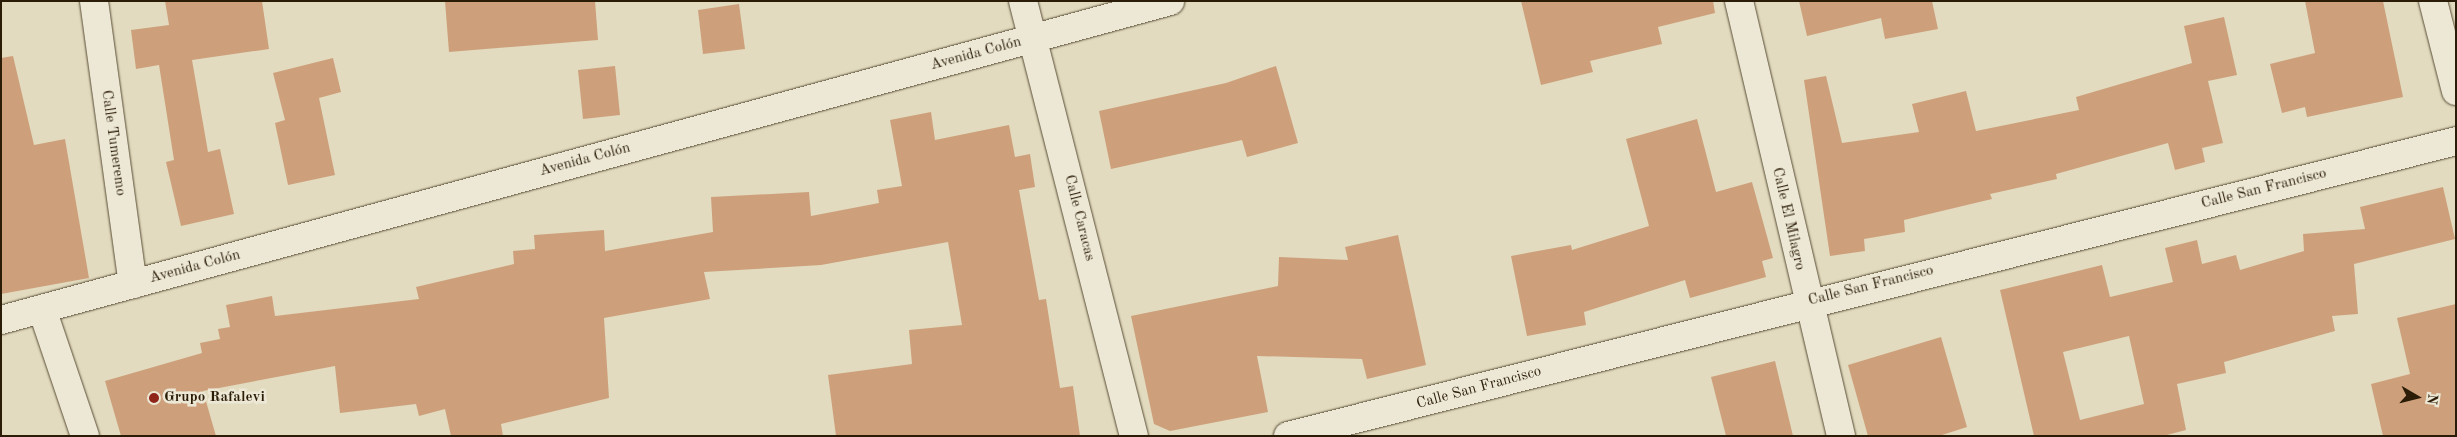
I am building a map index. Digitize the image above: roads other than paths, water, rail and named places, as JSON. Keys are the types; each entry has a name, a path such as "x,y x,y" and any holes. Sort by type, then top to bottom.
{"street":[{"name":"Calle Tumeremo","path":"94,1 133,284"},
{"name":"Calle Caracas","path":"1023,1 1134,436"},
{"name":"Avenida Colón","path":"1,320 1170,1"},
{"name":"Calle El Milagro","path":"1739,1 1808,302 1841,436"},
{"path":"2433,1 2456,91"},
{"name":"Calle San Francisco","path":"1288,436 1808,302 2456,141"},
{"path":"42,309 85,436"}],"place":[{"name":"Grupo Rafalevi","path":"154,398"}]}
